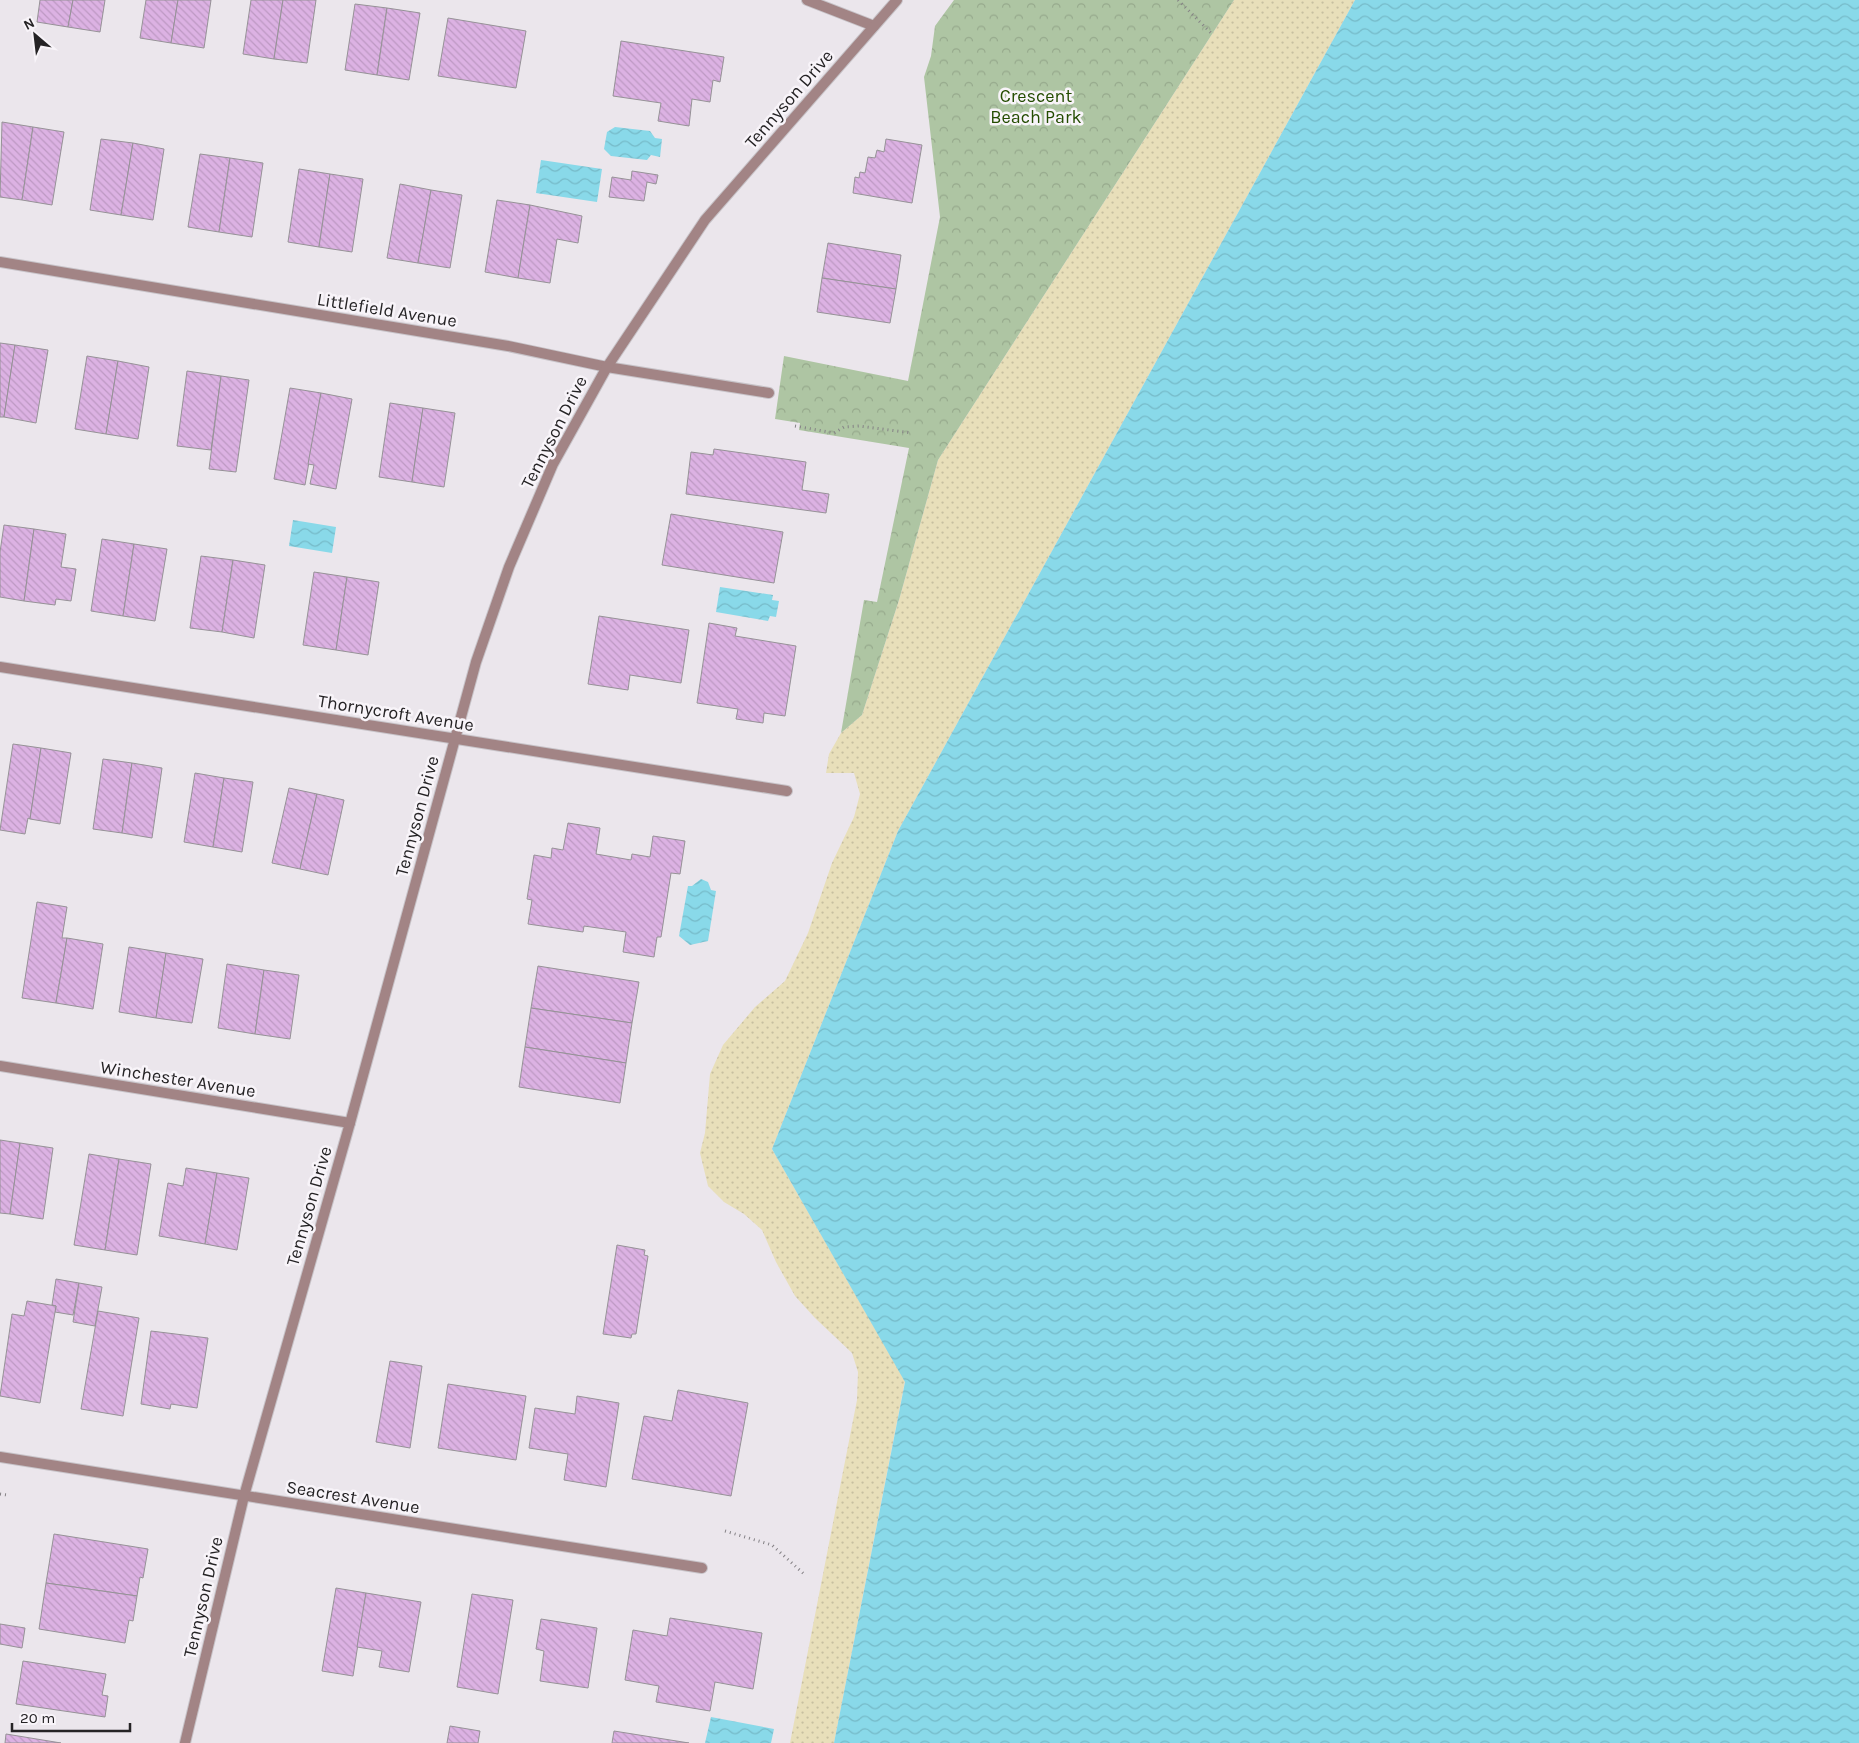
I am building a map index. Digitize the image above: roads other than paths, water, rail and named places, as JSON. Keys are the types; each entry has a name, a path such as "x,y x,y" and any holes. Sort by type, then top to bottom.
{"street":[{"path":"807,0 874,26"},
{"name":"Tennyson Drive","path":"186,1743 244,1496 350,1123 476,662 508,566 554,464 607,367 705,220 897,0"},
{"name":"Littlefield Avenue","path":"0,262 508,346 607,367 769,393"},
{"name":"Thornycroft Avenue","path":"0,667 787,792"},
{"name":"Winchester Avenue","path":"0,1066 350,1123"},
{"name":"Seacrest Avenue","path":"0,1457 702,1568"}],"water":[{"path":"1355,0 1859,0 1859,1743 834,1743 905,1382 772,1149 898,831"},
{"path":"615,127 650,131 655,138 662,139 660,157 651,155 647,160 611,156 604,149 607,132"},
{"path":"541,160 602,169 597,202 536,193"},
{"path":"293,520 336,527 332,553 289,546"},
{"path":"720,587 773,595 772,600 779,601 776,617 770,616 768,621 716,612"},
{"path":"701,879 708,882 711,890 716,891 708,941 690,945 679,936 688,886 692,886"},
{"path":"711,1717 774,1729 771,1743 705,1743"}],"park label":[{"name":"Crescent Beach Park","path":"1036,106"}]}
